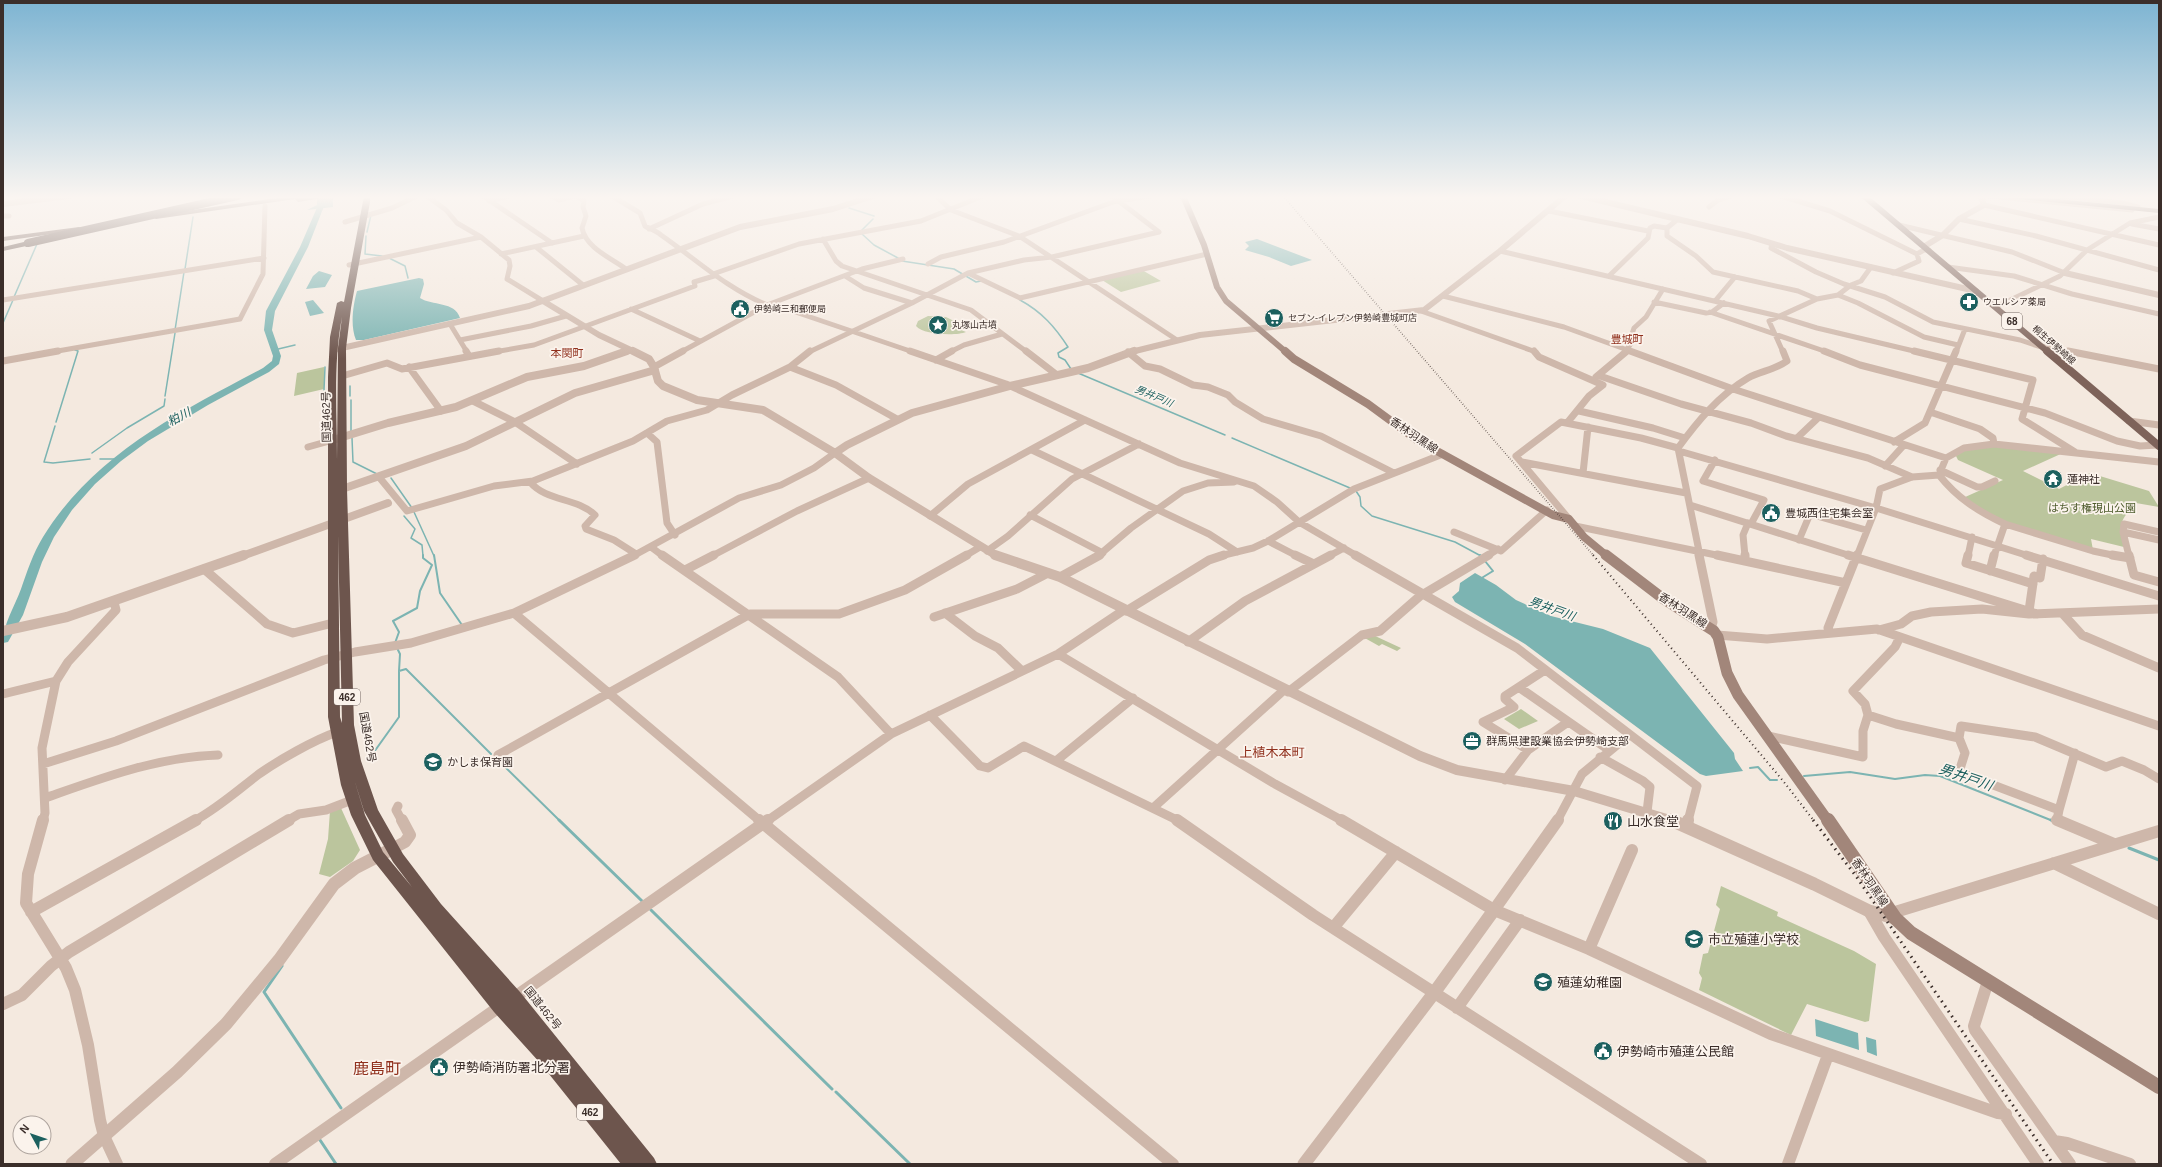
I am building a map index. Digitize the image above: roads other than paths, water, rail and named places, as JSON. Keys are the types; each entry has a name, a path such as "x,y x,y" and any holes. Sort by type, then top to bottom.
{"highway":[{"name":"国道462号","path":"355,250 347,308 337,349 338,521 333,623 334,717 344,770 352,800 378,856 500,1007 547,1059 632,1164"},
{"name":"国道462号","path":"337,349 342,376 338,438 342,489 338,521 347,654 348,725 354,761 371,811 392,849 436,908 514,997 648,1164"}],"main road":[{"name":"香林羽黒線","path":"1206,250 1221,295 1294,359 1348,391 1416,440 1556,516 1572,523 1584,537 1661,597 1714,632 1734,687 1893,916 1917,937 2159,1087"},
{"name":"桐生伊勢崎線","path":"1930,250 2159,446"}],"street":[{"path":"3,362 240,319 262,278 264,250"},
{"path":"353,265 420,250"},
{"path":"497,250 510,263 507,279 585,327 649,359 655,368 656,378 662,386 697,400 763,410 835,453 870,478 984,549 1006,560 1060,577 1286,691 1420,756 1457,770 1505,780 1574,791 1647,812 1687,826 1869,911 1893,916 2054,863 2159,831"},
{"path":"501,254 519,250"},
{"path":"540,250 583,285"},
{"path":"599,250 626,269"},
{"path":"337,349 520,309 679,250"},
{"path":"681,250 729,286 769,305 851,331 1010,386 1180,463 1254,486 1277,502 1299,522 1517,648 1697,786 1697,793 1691,806 1687,826"},
{"path":"342,376 387,363 400,369 534,344 585,327 695,286 694,282 777,250"},
{"path":"830,250 838,262 857,271 971,310 1057,375"},
{"path":"928,264 947,254 961,250"},
{"path":"1041,250 1090,281 1177,340"},
{"path":"379,477 407,511 494,486 530,482 633,441 667,421 702,412 790,367 809,352 912,303 968,273 1024,260 1052,258 1083,250"},
{"path":"1609,276 1635,250"},
{"path":"1688,250 1713,272 1798,291 1817,299"},
{"path":"1775,250 1807,268 1850,286 1886,297 1933,322 2020,340 2042,347 2159,369"},
{"path":"1800,250 1976,291"},
{"path":"1893,273 1919,261 1917,254 1910,250"},
{"path":"1917,254 1923,250"},
{"path":"2005,250 2022,255 2065,273 2159,295"},
{"path":"1996,307 2020,297 2065,273 2087,250"},
{"path":"2089,250 2159,270"},
{"path":"43,764 109,743 334,657 411,643 514,613 675,535 739,498 780,485 814,468 835,453 897,419 917,411 971,398 1010,386 1093,367 1128,352 1177,340 1258,328 1420,311 1429,307 1500,251 1778,316 1817,328 2033,380 2022,419 2075,452"},
{"path":"968,273 1020,298 1207,254"},
{"path":"3,300 264,258"},
{"path":"342,489 466,446 575,393 655,368 700,341 769,305 857,271 903,259"},
{"path":"1871,267 1861,281 1850,286 1838,295 1817,299 1769,321 1773,334 1787,361 1783,365 1761,371 1733,389 1708,412 1685,438 1679,450 1686,493 1700,551 1714,632 1767,639 1790,638 1829,632 1879,630 1901,624 1912,616 1931,612 1982,609 2062,613 2159,609"},
{"path":"1948,267 2014,276 2086,298 2159,314"},
{"path":"845,276 864,288 912,303"},
{"path":"1716,301 1735,277"},
{"path":"1592,379 1600,376 1627,351 1634,339 1632,334 1634,328 1646,317 1663,289"},
{"path":"1838,295 1858,303 1924,337 1958,345"},
{"path":"1443,296 1564,327 1733,389 1818,418 1946,458"},
{"path":"1654,302 1694,312 1710,312 1737,323 1836,355 1860,365 2045,413 2117,441 2140,446 2159,446"},
{"path":"1710,312 1724,304"},
{"path":"631,310 700,341"},
{"path":"1420,311 1536,352 1539,357 1603,385 1589,396 1567,423"},
{"path":"460,340 528,326 566,316"},
{"path":"450,324 469,356"},
{"path":"1894,442 1925,423 1942,387 1965,329"},
{"path":"936,360 964,345 1002,334"},
{"path":"308,446 388,423 473,402 527,378 584,366 631,350"},
{"path":"1128,352 1145,366 1160,369 1193,385 1208,387 1228,395 1235,402 1263,419 1321,436 1394,473"},
{"path":"409,367 441,411"},
{"path":"790,367 836,385 897,419"},
{"path":"1600,376 1708,412 1868,458 1912,477"},
{"path":"473,402 515,422 577,464"},
{"path":"1579,410 1604,418 1652,428 1685,438"},
{"path":"1930,412 1985,431 1993,438 1994,444"},
{"path":"1798,438 1818,418"},
{"path":"930,516 968,484 1085,420"},
{"path":"2129,421 2159,425"},
{"path":"1846,583 1572,523 1538,480 1516,456 1561,422 1588,427 1715,460 1972,537 2159,596"},
{"path":"1583,473 1588,427"},
{"path":"647,433 657,442 667,523 675,535"},
{"path":"498,755 750,614 839,614 905,590 1008,536 1072,479 1139,444"},
{"path":"1940,473 1946,458 1964,448 1994,444 2159,462"},
{"path":"1885,466 1904,445"},
{"path":"1032,450 1209,534 1236,552"},
{"path":"275,1164 891,734 1058,654 1125,610 1209,560 1268,541 1354,489 1443,454"},
{"path":"1715,460 1703,481 1764,500 1743,535 1745,561"},
{"path":"1522,462 1686,493"},
{"path":"1940,473 1963,501 2005,524 2093,551 2130,558"},
{"path":"1829,632 1828,628 1876,508 1880,489 1905,481 1912,477 1940,473 1977,487 1982,487 1994,482"},
{"path":"685,570 796,511 870,478"},
{"path":"530,482 543,492 583,505 595,515 585,526 586,530 614,540 636,554"},
{"path":"1060,577 1103,553 1131,528 1183,491 1208,483 1241,482"},
{"path":"3,631 45,622 114,602 399,500"},
{"path":"1690,505 2033,612"},
{"path":"1454,532 1501,551 1504,550 1547,510"},
{"path":"1799,540 1810,514 1866,530"},
{"path":"1030,515 1103,553"},
{"path":"1990,571 2005,524"},
{"path":"2159,532 2124,524 2123,532 2134,575 2159,582"},
{"path":"2123,532 2159,540"},
{"path":"1972,537 1966,563 2033,584"},
{"path":"1268,541 1314,564"},
{"path":"651,547 750,614 838,677 891,734"},
{"path":"1188,642 1245,601 1344,548"},
{"path":"1153,808 1286,691 1362,635 1380,631 1424,594 1498,549"},
{"path":"2033,612 2034,576 2040,578 2043,559"},
{"path":"204,569 226,586 267,624 293,633 333,623"},
{"path":"934,617 1017,589 1048,574"},
{"path":"114,602 116,610 90,636 68,662 56,681 42,748 42,775 45,813 28,874 26,903 70,977 78,1002 104,1136 117,1164"},
{"path":"514,613 1173,1164"},
{"path":"945,613 975,636 998,648 1022,671"},
{"path":"2062,613 2082,635 2159,668"},
{"path":"1879,630 2159,726"},
{"path":"1768,736 1863,757 1863,731 1868,715 1865,704 1853,691 1895,647 1900,637"},
{"path":"1058,654 1219,749 1275,784 1396,852 1494,910 1589,949 1771,1034 1998,1113 2006,1114"},
{"path":"1528,750 1483,722 1514,707 1505,699 1505,696 1520,688 1545,670"},
{"path":"3,694 56,681"},
{"path":"1520,688 1609,750"},
{"path":"1056,761 1133,698"},
{"path":"930,715 980,766 988,768 1024,746 1176,818 1333,928 1701,1164"},
{"path":"1868,715 1896,724 1909,725 1959,738"},
{"path":"1505,780 1528,750 1568,722"},
{"path":"2059,810 1959,772 1965,753 1959,738 1961,726 2035,737 2106,767 2122,761 2144,770 2159,779"},
{"path":"31,912 207,814 261,773 325,736 337,732"},
{"path":"1304,1164 1434,993 1494,910 1562,814 1582,774 1600,757 1629,734"},
{"path":"2075,753 2057,820 2114,844"},
{"path":"45,798 159,763 181,758 218,754"},
{"path":"1600,757 1643,781 1650,787 1647,812"},
{"path":"3,1004 22,995 60,959 299,814 326,810 352,800"},
{"path":"72,1164 187,1062 242,1005 279,960 334,884 355,868 405,842 410,835 396,810 398,806"},
{"path":"1589,949 1632,850"},
{"path":"1333,928 1396,852"},
{"path":"2054,863 2159,914"},
{"path":"1869,911 1884,936 2006,1114 2038,1164"},
{"path":"1457,1008 1520,920"},
{"path":"1988,981 1974,1026 1975,1030 2070,1164"},
{"path":"1788,1164 1828,1055"},
{"path":"2054,1141 2067,1143 2130,1164"}],"water":[{"path":"1247,250 1287,250 1312,260 1291,266 1269,257"},
{"path":"319,271 332,275 325,287 306,289 313,276"},
{"path":"419,278 423,279 424,284 420,298 448,306 457,313 460,318 364,340 356,340 353,328 353,316 357,291"},
{"path":"313,300 324,313 310,316 305,302"},
{"path":"1475,573 1496,585 1516,600 1551,616 1603,629 1650,648 1734,753 1735,759 1743,771 1706,776 1700,774 1525,644 1455,602 1452,597 1459,591 1460,583"},
{"path":"1815,1019 1858,1033 1859,1050 1816,1036"},
{"path":"1866,1037 1876,1040 1877,1056 1867,1052"}],"waterway":[{"path":"14,297 34,250"},
{"path":"185,269 188,250"},
{"name":"粕川","path":"3,639 17,615 36,562 48,537 68,508 91,482 117,459 145,438 204,403 266,370 276,362 277,356 268,330 270,311 302,250"},
{"path":"365,250 365,254 382,256"},
{"name":"男井戸川","path":"884,250 898,258"},
{"path":"389,258 405,266 408,278"},
{"name":"男井戸川","path":"902,261 954,269 976,282 981,281"},
{"path":"175,330 184,272"},
{"path":"3,323 13,300"},
{"name":"男井戸川","path":"1020,300 1047,320 1058,333 1068,347 1058,353 1059,357 1065,360 1071,369"},
{"path":"165,396 175,333"},
{"path":"274,350 295,345"},
{"path":"56,422 78,351 75,350"},
{"path":"324,390 325,367"},
{"name":"男井戸川","path":"1078,373 1225,435"},
{"path":"350,386 350,396"},
{"path":"92,453 127,428 164,406 165,399"},
{"path":"351,400 351,431"},
{"path":"55,426 44,462 53,463 90,459"},
{"path":"352,438 353,462 377,474"},
{"name":"男井戸川","path":"1232,438 1350,488"},
{"path":"100,459 116,459"},
{"path":"391,478 412,508"},
{"name":"男井戸川","path":"1356,491 1360,497 1361,506 1372,516 1455,542 1481,556 1480,555"},
{"path":"414,512 434,556"},
{"path":"404,516 415,529 411,538 422,545 423,556"},
{"path":"434,555 440,593 462,625"},
{"path":"395,643 399,632 393,621 417,608 420,591 432,565 423,558 423,556"},
{"name":"男井戸川","path":"1480,579 1493,571 1485,561"},
{"path":"397,648 400,654 399,671"},
{"path":"399,671 406,669 491,754"},
{"path":"369,759 399,717 399,671"},
{"path":"498,760 560,821"},
{"name":"男井戸川","path":"1750,768 1758,767 1770,780 1777,780"},
{"name":"男井戸川","path":"1804,776 1850,772 1895,779 1925,775 1940,776 2053,821 2051,820"},
{"path":"559,820 642,901"},
{"name":"男井戸川","path":"2129,848 2159,860"},
{"path":"651,910 832,1089"},
{"path":"282,966 264,992 341,1108"},
{"path":"836,1092 910,1164"},
{"path":"320,1140 336,1164"}],"railway":[{"path":"1330,250 1594,556"},
{"path":"1593,555 1784,782 1814,821"},
{"path":"1813,820 1856,876 2053,1164"}],"place":[{"name":"ウエルシア薬局","path":"1969,302"},
{"name":"伊勢崎三和郵便局","path":"740,309"},
{"name":"セブン-イレブン伊勢崎豊城町店","path":"1274,318"},
{"name":"丸塚山古墳","path":"938,325"},
{"name":"蓮神社","path":"2053,479"},
{"name":"豊城西住宅集会室","path":"1771,513"},
{"name":"群馬県建設業協会伊勢崎支部","path":"1472,741"},
{"name":"かしま保育園","path":"433,762"},
{"name":"山水食堂","path":"1613,821"},
{"name":"市立殖蓮小学校","path":"1694,939"},
{"name":"殖蓮幼稚園","path":"1543,982"},
{"name":"伊勢崎市殖蓮公民館","path":"1603,1051"},
{"name":"伊勢崎消防署北分署","path":"439,1067"}],"district":[{"name":"豊城町","path":"1627,339"},
{"name":"本関町","path":"567,353"},
{"name":"上植木本町","path":"1272,752"},
{"name":"鹿島町","path":"377,1068"}],"park label":[{"name":"はちす権現山公園","path":"2092,508"}]}
